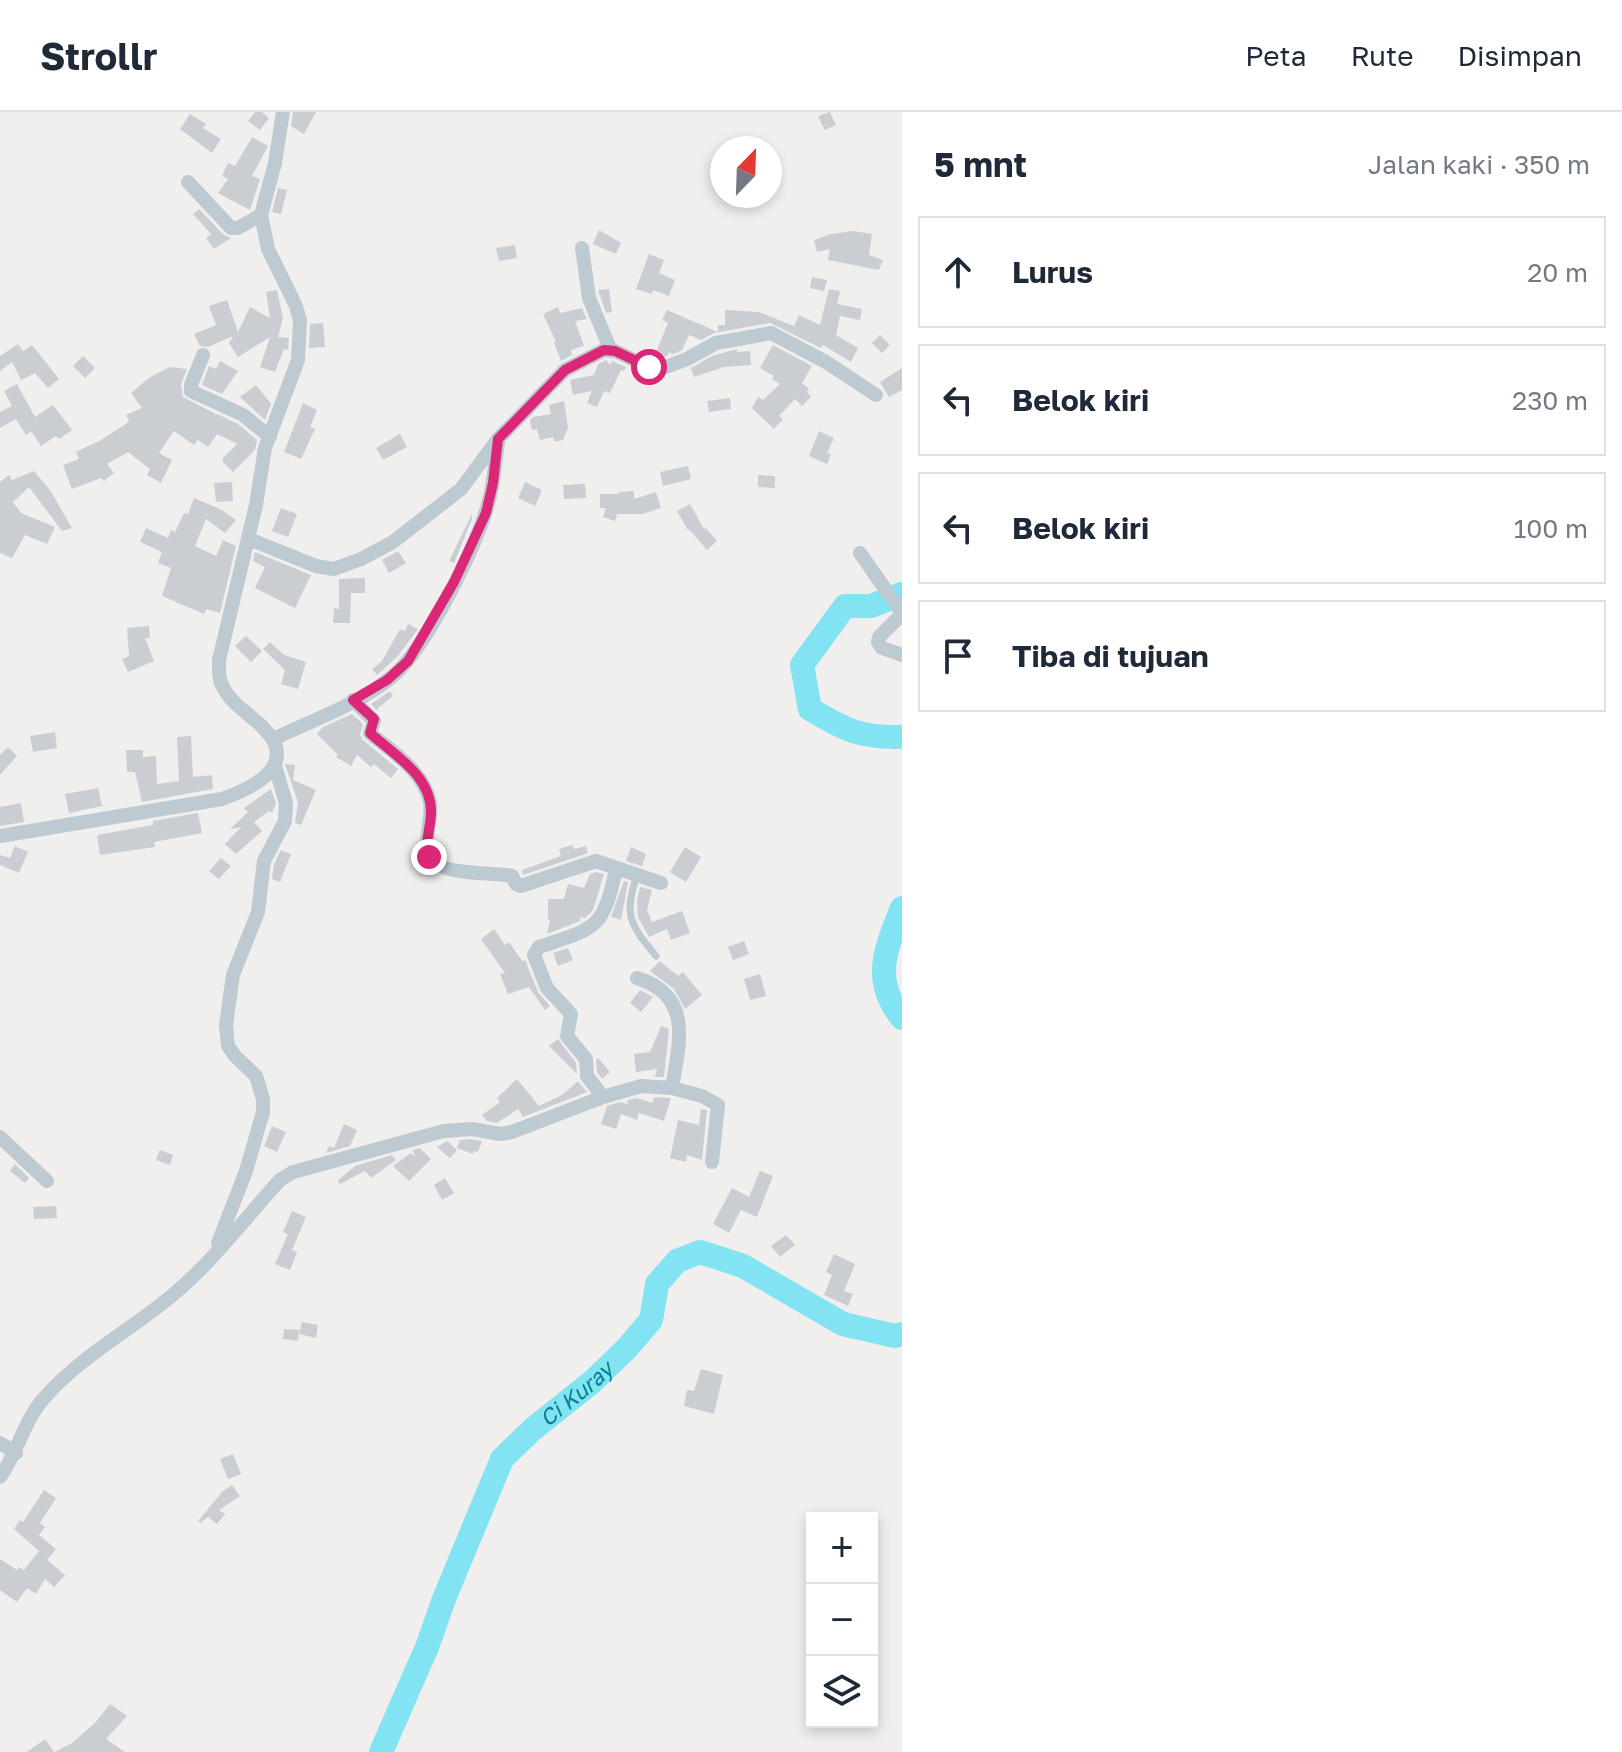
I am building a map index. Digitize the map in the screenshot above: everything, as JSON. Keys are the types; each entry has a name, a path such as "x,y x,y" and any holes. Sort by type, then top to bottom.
{"street":[{"path":"215,1252 246,1171 263,1112 263,1099 256,1076 228,1046 226,1036 233,975 258,912 264,861 285,821 286,803 275,766 273,739 223,688 219,674 223,636 249,539 264,453 298,360 300,321 296,306 268,249 261,215 283,112"},
{"path":"188,182 231,228 238,228 261,215"},
{"path":"582,248 589,298 611,351"},
{"path":"249,539 326,569 361,559 393,542 439,509 471,479 498,439 565,370 604,350 641,365 666,367 716,343 771,333 826,362 876,395"},
{"path":"203,355 191,391 243,415 270,437"},
{"path":"273,739 353,700 387,680 408,661 448,594 486,513 498,439"},
{"path":"860,553 901,611 878,642 882,648 902,655"},
{"path":"353,700 374,719 370,733 409,765 426,790 431,807 427,851 438,865 512,876 521,886 596,861 661,883"},
{"path":"0,836 222,799 248,789 275,766"},
{"path":"603,1097 587,1076 586,1059 567,1036 571,1014 547,988 534,955 539,947 561,941 596,924 608,904 616,869"},
{"path":"637,978 660,989 678,1015 681,1030 672,1088"},
{"path":"0,1477 16,1453 32,1415 55,1387 85,1360 176,1293 280,1180 293,1172 444,1131 472,1129 500,1134 512,1132 603,1097 641,1086 672,1088 702,1096 718,1105 712,1162"},
{"path":"0,1137 47,1181"},
{"path":"0,1443 16,1453"}],"lane":[{"path":"638,873 629,902 631,917 639,935 656,956"}],"building":[{"path":"255,112 262,112 269,118 260,130 248,121"},
{"path":"293,112 316,112 304,134 291,126"},
{"path":"830,112 836,125 825,130 818,116"},
{"path":"190,114 206,124 203,128 221,139 212,153 180,129"},
{"path":"252,137 268,146 252,176 260,179 250,210 218,193 228,179 222,176 228,163 235,166"},
{"path":"278,188 287,190 281,214 272,212"},
{"path":"199,209 224,235 231,238 214,249 206,238 211,234 193,214"},
{"path":"599,230 621,243 616,254 593,244"},
{"path":"853,231 872,234 869,255 883,260 879,270 828,260 830,249 817,252 814,240"},
{"path":"515,245 517,258 499,261 496,248"},
{"path":"649,254 664,260 659,273 675,280 669,296 653,290 652,294 636,289"},
{"path":"812,277 827,280 824,291 810,288"},
{"path":"609,289 612,312 606,313 598,290"},
{"path":"829,289 840,291 837,304 862,309 860,320 840,316 836,335 858,348 851,362 823,345 821,348 770,323 714,333 701,340 689,335 682,350 673,354 669,352 664,357 652,357 668,323 662,320 667,310 718,332 718,325 725,325 725,310 759,312 794,326 799,315 820,325"},
{"path":"277,290 283,318 278,337 289,338 288,350 284,349 275,372 260,367 270,337 238,357 229,343 233,336 208,347 200,346 194,334 216,325 209,306 227,300 238,332 250,307 270,318 266,292"},
{"path":"558,307 560,313 582,308 587,319 575,321 584,346 571,350 572,355 561,361 543,314"},
{"path":"323,323 325,347 309,348 310,324"},
{"path":"880,335 890,345 882,353 872,343"},
{"path":"18,344 23,351 32,345 59,379 48,388 35,373 21,380 12,362 0,371 0,356"},
{"path":"773,345 812,366 802,383 809,389 807,392 811,397 802,406 795,399 779,416 783,419 774,429 752,408 758,397 763,400 780,384 772,379 774,376 760,368"},
{"path":"737,349 737,352 750,351 751,365 724,367 694,377 691,368 712,356"},
{"path":"83,356 95,368 85,378 73,366"},
{"path":"606,360 610,365 612,361 626,367 624,371 621,370 610,393 604,391 597,407 587,403 592,391 573,395 570,380 594,375 598,364"},
{"path":"220,361 238,371 222,394 202,385 209,366 216,369"},
{"path":"170,367 187,369 181,384 183,397 215,416 217,414 238,424 257,440 255,450 233,472 223,458 237,444 217,434 208,447 198,440 194,445 174,431 159,453 172,460 161,483 147,475 150,469 128,452 107,464 114,473 104,481 101,478 72,489 63,465 79,459 76,452 129,422 126,415 142,408 131,393 150,377"},
{"path":"902,368 902,390 889,397 880,382"},
{"path":"17,384 35,417 53,405 72,430 41,446 31,431 26,435 16,419 0,428 0,412 12,406 4,391"},
{"path":"256,385 271,404 265,420 240,397"},
{"path":"730,398 731,409 709,412 707,401"},
{"path":"564,401 568,428 563,440 555,442 553,437 540,440 537,429 532,430 530,420 551,414 549,405"},
{"path":"303,403 317,410 310,427 315,429 301,459 284,452"},
{"path":"819,431 834,438 827,453 831,454 827,464 809,456"},
{"path":"400,434 407,447 383,460 376,448"},
{"path":"688,466 691,479 663,486 660,472"},
{"path":"34,471 50,490 72,528 62,531 29,487 13,502 21,513 55,527 47,544 25,535 12,558 0,553 0,482 9,475 12,480"},
{"path":"758,475 775,476 775,488 758,487"},
{"path":"232,482 233,501 216,502 214,483"},
{"path":"525,482 542,490 535,506 518,498"},
{"path":"585,484 586,498 564,499 563,485"},
{"path":"634,491 634,499 656,492 661,508 643,514 617,514 615,521 603,517 606,508 600,508 600,494"},
{"path":"194,498 236,520 225,533 206,519 195,546 216,556 223,540 236,546 220,613 206,609 204,614 162,596 171,568 158,563 162,552 140,542 146,528 168,538 171,530 175,532 184,513 188,514"},
{"path":"690,504 704,529 717,541 707,550 688,530 677,511"},
{"path":"281,508 297,514 288,537 272,531"},
{"path":"472,514 454,563 449,561"},
{"path":"398,551 406,563 389,573 382,560"},
{"path":"255,552 311,575 295,608 255,588 265,567 253,561"},
{"path":"365,578 365,593 351,593 350,623 333,623 334,608 339,609 339,579"},
{"path":"408,624 418,629 398,656 377,675 372,669 382,661 400,629 405,631"},
{"path":"149,626 150,638 145,638 154,661 128,672 122,659 129,656 127,628"},
{"path":"246,636 262,651 251,662 235,646"},
{"path":"270,642 284,655 306,662 298,689 281,684 285,670 263,649"},
{"path":"390,691 393,696 377,709 379,712 371,704"},
{"path":"352,714 363,724 360,735 363,740 398,769 391,778 357,755 351,766 336,757 338,755 317,734 323,727"},
{"path":"55,732 57,748 33,752 30,736"},
{"path":"191,736 193,777 212,775 213,789 142,802 135,772 127,772 126,750 143,750 143,757 156,756 157,784 179,781 177,737"},
{"path":"8,747 17,756 0,775 0,755"},
{"path":"285,764 295,765 293,780 316,790 301,825 295,823 298,802"},
{"path":"98,788 102,806 69,813 65,794"},
{"path":"271,789 276,803 272,813 269,811 254,822 262,831 236,854 225,844 241,827 230,829 248,812 244,808"},
{"path":"21,803 24,822 0,826 0,807"},
{"path":"198,813 202,833 154,842 155,847 100,855 97,835"},
{"path":"572,845 574,849 586,846 588,853 523,875 522,870 561,856 559,849"},
{"path":"15,846 28,852 19,873 0,865 0,855 10,858"},
{"path":"631,847 646,854 642,866 626,861"},
{"path":"685,847 701,857 686,882 670,872"},
{"path":"281,850 291,854 280,882 272,879 274,864"},
{"path":"221,858 231,866 219,879 209,871"},
{"path":"590,874 604,874 593,910 585,918 581,917 580,921 547,934 550,920 548,899 564,899 568,884 584,888"},
{"path":"624,881 628,882 621,920 611,917"},
{"path":"640,887 652,890 647,910 652,922 682,911 690,933 671,940 667,929 649,937 638,917"},
{"path":"494,929 505,945 509,942 522,961 525,960 538,992 550,1006 545,1010 529,987 508,994 500,974 505,973 481,939"},
{"path":"744,941 749,954 733,960 728,947"},
{"path":"568,948 573,960 558,966 553,953"},
{"path":"660,961 678,976 683,972 702,995 685,1009 674,989 650,971"},
{"path":"760,974 766,996 750,1000 744,979"},
{"path":"640,990 653,997 641,1012 630,1003"},
{"path":"661,1026 669,1029 664,1077 655,1077 657,1069 636,1072 634,1054 650,1052"},
{"path":"558,1039 576,1063 577,1074 549,1046"},
{"path":"598,1058 610,1072 602,1079 597,1072"},
{"path":"517,1079 539,1106 562,1095 578,1081 587,1092 523,1117 518,1109 497,1123 487,1121 482,1115 500,1102 497,1098"},
{"path":"654,1097 671,1098 664,1121 639,1113 637,1120 621,1114 616,1129 601,1124 607,1106 620,1102 627,1104 628,1100 637,1098 652,1103"},
{"path":"701,1109 707,1110 702,1160 687,1155 686,1162 670,1158 678,1120 699,1125"},
{"path":"344,1124 357,1130 350,1146 326,1153 329,1146 334,1148"},
{"path":"272,1126 286,1132 277,1152 264,1146"},
{"path":"460,1140 482,1141 478,1152 474,1151 473,1154 457,1148"},
{"path":"447,1141 457,1150 450,1158 437,1147"},
{"path":"420,1148 431,1159 409,1181 393,1166 411,1153 415,1157 413,1150"},
{"path":"160,1150 173,1155 170,1165 156,1160"},
{"path":"392,1155 396,1160 371,1178 365,1171 340,1184 338,1180 355,1166"},
{"path":"15,1164 29,1178 25,1183 10,1171"},
{"path":"760,1171 773,1176 757,1217 741,1210 729,1233 713,1224 732,1188 749,1197"},
{"path":"445,1178 454,1193 442,1200 434,1185"},
{"path":"56,1206 57,1218 34,1219 33,1207"},
{"path":"292,1211 306,1217 292,1250 297,1252 290,1270 275,1264 288,1234 283,1232"},
{"path":"786,1235 795,1245 780,1257 771,1246"},
{"path":"834,1254 855,1264 844,1291 853,1294 848,1306 824,1295 832,1275 826,1272"},
{"path":"302,1322 318,1325 316,1338 299,1334"},
{"path":"284,1329 299,1330 298,1341 283,1339"},
{"path":"701,1369 723,1375 714,1414 684,1406 687,1390 694,1391"},
{"path":"233,1454 241,1474 228,1479 220,1459"},
{"path":"232,1485 240,1496 219,1510 225,1514 217,1524 208,1517 200,1523 198,1521 223,1491"},
{"path":"44,1490 56,1498 40,1523 45,1527 39,1535 56,1549 47,1560 65,1575 54,1587 45,1579 36,1594 27,1588 17,1602 0,1590 0,1559 17,1570 19,1567 24,1570 39,1551 14,1529 20,1520 23,1522"},
{"path":"110,1704 127,1716 106,1739 125,1752 55,1752 72,1743 95,1723"},
{"path":"45,1739 54,1752 27,1752"}],"waterway":[{"name":"Ci Kuray","path":"902,594 871,606 845,606 802,665 810,709 853,731 902,737"},
{"name":"Ci Kuray","path":"902,908 884,964 887,990 902,1018"},
{"name":"Ci Kuray","path":"381,1752 427,1647 502,1459 627,1348 651,1320 657,1284 677,1261 700,1252 743,1266 843,1324 895,1336 902,1334"}],"route":[{"path":"429,857 431,807 426,790 409,765 370,733 374,719 353,700 395,675 408,661 461,570 480,530 490,499 498,439 565,370 604,350 615,351 649,367"}]}
